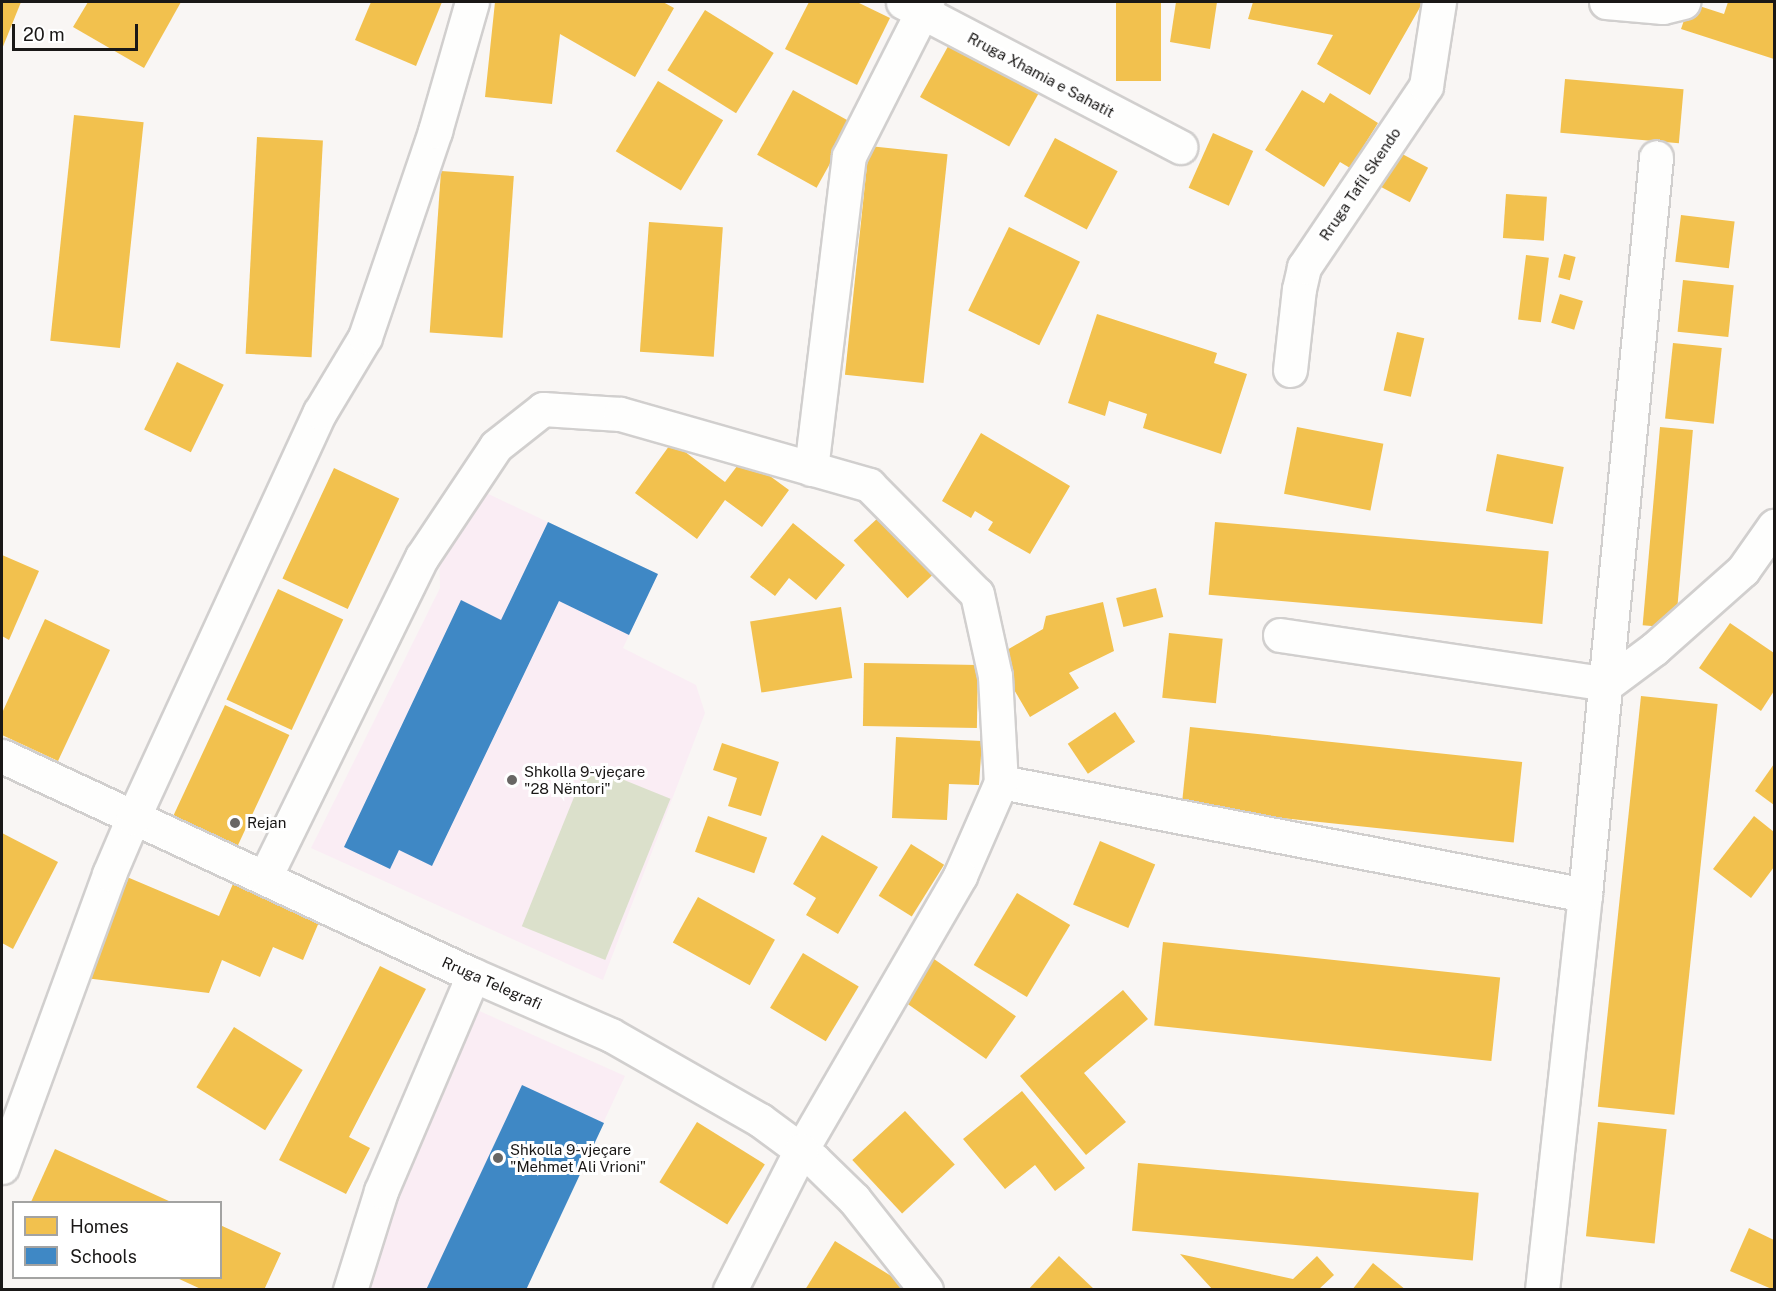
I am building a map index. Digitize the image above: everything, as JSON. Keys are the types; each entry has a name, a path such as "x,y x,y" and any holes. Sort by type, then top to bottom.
{"street":[{"path":"2,1167 101,896 133,818 320,412 365,337 435,131 472,2"},
{"name":"Rruga Tafil Skendo","path":"1290,370 1299,290 1304,267 1425,86 1439,2"},
{"path":"1606,2 1663,6 1683,2"},
{"path":"811,469 849,156 917,5"},
{"name":"Rruga Xhamia e Sahatit","path":"917,5 1180,147"},
{"path":"1542,1290 1586,895 1656,157"},
{"path":"264,877 423,557 496,446 543,409 620,414 869,485 977,594 995,676 1001,782 960,876 801,1150 730,1290"},
{"path":"1280,635 1607,684 1654,649 1743,570 1774,526"},
{"name":"Rruga Telegrafi","path":"2,756 473,975 611,1035 760,1120 801,1150 854,1199 926,1290"},
{"path":"1001,782 1586,895"},
{"path":"350,1290 381,1191 473,975"}],"shaded area":[{"name":"Shkolla 9-vjeçare \"28 Nëntori\"","path":"480,490 658,574 623,648 696,685 705,713 603,980 311,848 440,588 439,545"},
{"name":"Shkolla 9-vjeçare \"Mehmet Ali Vrioni\"","path":"475,1009 625,1076 526,1289 362,1290 392,1193"}],"green space":[{"path":"587,765 670,799 605,960 522,926"}],"building: Homes":[{"path":"2,2 21,2 2,49"},
{"path":"88,2 181,2 144,68 73,27"},
{"path":"371,2 442,2 416,66 355,40"},
{"path":"495,2 663,2 674,8 635,77 560,34 552,104 485,97"},
{"path":"809,2 857,2 890,18 857,85 785,49"},
{"path":"1116,2 1161,2 1161,81 1116,81"},
{"path":"1176,2 1217,2 1210,49 1170,42"},
{"path":"1253,2 1423,2 1370,95 1317,64 1333,35 1248,19"},
{"path":"1728,2 1774,2 1774,59 1681,29 1690,3 1724,14"},
{"path":"705,10 774,53 736,113 667,70"},
{"path":"951,41 1040,90 1009,146 920,97"},
{"path":"1565,79 1684,89 1679,143 1560,133"},
{"path":"658,81 723,120 681,190 616,151"},
{"path":"793,90 852,123 817,188 757,155"},
{"path":"1302,90 1324,103 1330,93 1378,123 1350,168 1340,162 1324,187 1265,150"},
{"path":"74,115 144,122 120,348 50,341"},
{"path":"1213,133 1253,151 1229,206 1189,188"},
{"path":"257,137 323,140 312,357 246,354"},
{"path":"1055,138 1118,171 1087,230 1024,196"},
{"path":"869,146 948,154 924,383 845,375"},
{"path":"1391,148 1428,168 1410,202 1373,182"},
{"path":"441,171 514,176 503,338 430,333"},
{"path":"1506,194 1547,197 1544,241 1503,238"},
{"path":"1681,215 1735,222 1729,268 1675,262"},
{"path":"649,222 723,227 714,357 640,352"},
{"path":"1009,227 1080,262 1039,345 968,311"},
{"path":"1564,254 1576,257 1570,280 1558,277"},
{"path":"1526,255 1549,258 1541,322 1518,320"},
{"path":"1683,280 1734,285 1728,337 1678,332"},
{"path":"1560,294 1583,301 1574,330 1551,323"},
{"path":"1097,314 1217,353 1214,363 1247,374 1221,454 1143,428 1147,414 1109,401 1105,416 1068,403"},
{"path":"1397,332 1424,338 1411,397 1384,390"},
{"path":"1673,343 1722,348 1714,424 1665,419"},
{"path":"177,362 224,385 191,452 144,429"},
{"path":"1297,427 1383,444 1370,511 1284,494"},
{"path":"1660,427 1693,430 1676,628 1643,625"},
{"path":"981,433 1070,486 1030,554 988,530 993,522 975,511 971,518 942,501"},
{"path":"672,442 725,482 744,457 789,490 762,527 725,500 697,539 635,493"},
{"path":"1497,454 1564,467 1553,524 1486,511"},
{"path":"334,468 399,498 348,609 282,579"},
{"path":"880,516 934,574 908,598 854,541"},
{"path":"1215,522 1549,551 1542,624 1209,595"},
{"path":"793,523 845,565 816,600 789,578 775,596 750,577"},
{"path":"2,555 39,571 9,640 2,636"},
{"path":"1156,588 1163,617 1123,627 1116,598"},
{"path":"278,589 343,619 292,730 226,700"},
{"path":"1103,602 1114,651 1069,673 1079,688 1030,717 995,657 1043,629 1046,616"},
{"path":"841,607 852,678 761,693 750,621"},
{"path":"45,619 110,650 58,761 2,735 2,713"},
{"path":"1730,623 1774,653 1774,691 1761,711 1699,668"},
{"path":"1169,633 1223,639 1216,703 1162,698"},
{"path":"864,663 978,665 977,728 863,726"},
{"path":"1641,696 1718,704 1674,1115 1598,1107"},
{"path":"225,705 289,735 238,846 173,816"},
{"path":"1115,712 1135,742 1088,774 1068,744"},
{"path":"1190,727 1522,762 1514,842 1182,808"},
{"path":"896,737 982,741 979,785 949,784 947,820 892,818"},
{"path":"722,743 779,762 761,816 728,806 737,778 713,770"},
{"path":"1774,764 1774,805 1755,791"},
{"path":"708,816 767,838 754,873 695,852"},
{"path":"1754,816 1774,832 1774,867 1751,898 1713,869"},
{"path":"2,833 58,862 13,949 2,943"},
{"path":"822,835 878,867 838,934 806,915 816,898 793,884"},
{"path":"1100,841 1155,864 1128,928 1073,905"},
{"path":"911,844 944,865 912,916 879,896"},
{"path":"127,877 219,916 236,877 322,915 303,960 273,947 260,977 222,960 209,993 85,978"},
{"path":"1017,893 1070,925 1027,997 974,965"},
{"path":"698,897 775,940 750,985 673,942"},
{"path":"1163,942 1500,977 1491,1061 1154,1026"},
{"path":"803,953 859,986 826,1041 770,1008"},
{"path":"934,959 1016,1016 986,1059 904,1002"},
{"path":"380,966 426,989 349,1137 370,1148 346,1194 279,1160"},
{"path":"1123,990 1148,1019 1084,1073 1126,1122 1086,1155 1020,1076"},
{"path":"234,1027 303,1070 265,1130 196,1087"},
{"path":"1022,1091 1085,1168 1055,1191 1035,1165 1005,1189 963,1139"},
{"path":"905,1111 955,1164 902,1213 852,1160"},
{"path":"697,1122 765,1164 727,1225 659,1182"},
{"path":"1598,1122 1667,1129 1655,1244 1586,1236"},
{"path":"55,1149 169,1201 31,1201"},
{"path":"1138,1163 1479,1193 1473,1261 1132,1231"},
{"path":"222,1226 281,1253 264,1290 203,1290 179,1279 222,1279"},
{"path":"1749,1228 1774,1240 1774,1290 1730,1271"},
{"path":"835,1241 904,1284 900,1290 805,1290"},
{"path":"1180,1254 1293,1279 1317,1256 1334,1275 1318,1290 1213,1290"},
{"path":"1059,1256 1095,1290 1028,1290"},
{"path":"1373,1263 1406,1290 1352,1290"}],"building: Schools":[{"path":"548,522 658,574 629,635 559,601 432,866 399,850 390,869 344,847 461,600 501,620"},
{"path":"522,1085 604,1123 526,1290 426,1290"}],"place":[{"name":"Shkolla 9-vjeçare \"28 Nëntori\"","path":"512,780"},
{"name":"Rejan","path":"235,823"},
{"name":"Shkolla 9-vjeçare \"Mehmet Ali Vrioni\"","path":"498,1158"}]}
